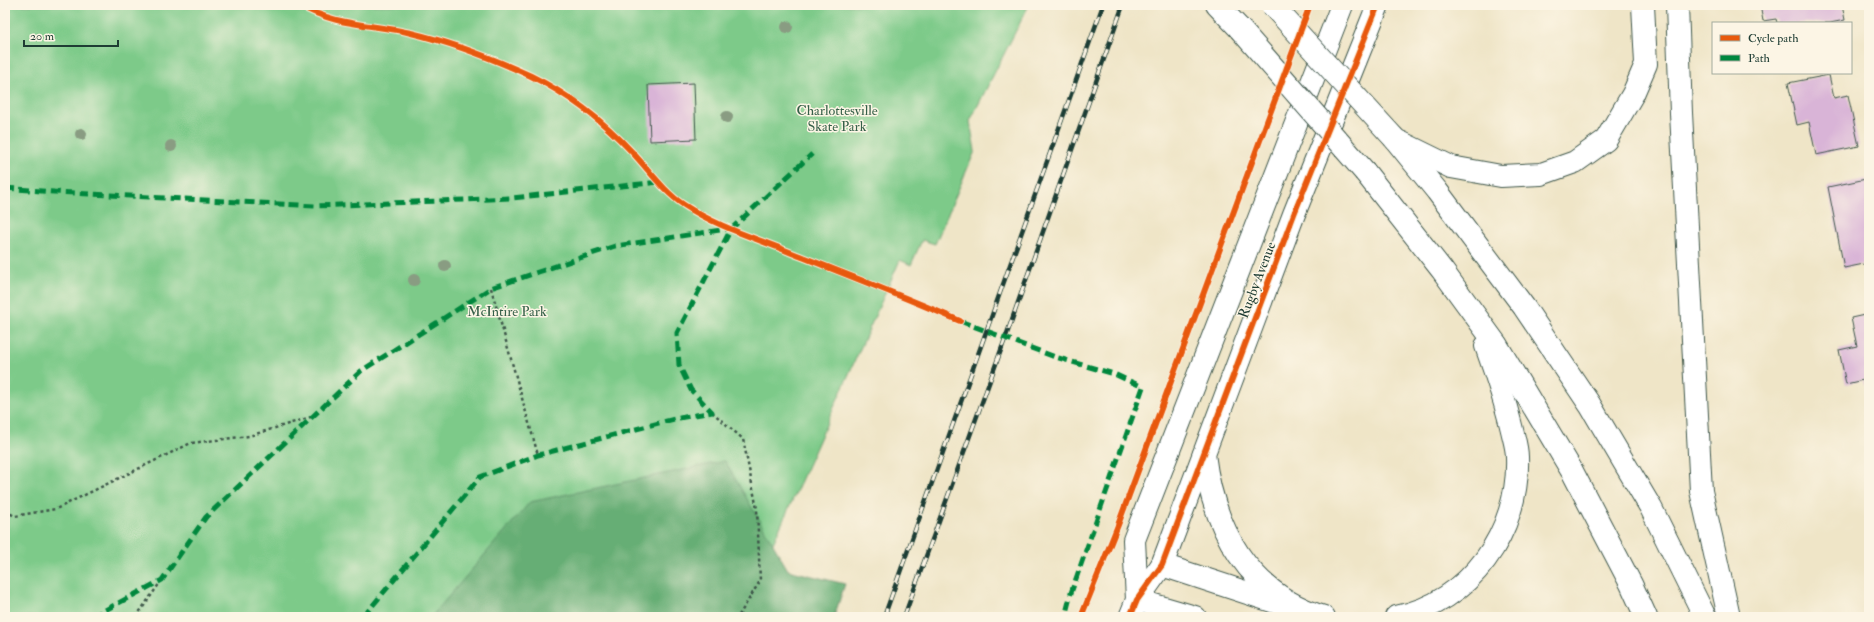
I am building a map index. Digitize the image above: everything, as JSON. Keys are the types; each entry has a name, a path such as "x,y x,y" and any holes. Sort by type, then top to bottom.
{"main road":[{"path":"1217,5 1364,172 1442,270 1496,344 1572,471 1631,584 1646,617"},
{"path":"1272,5 1394,138 1437,191 1524,307 1590,405 1650,508 1705,617"},
{"name":"Rugby Avenue","path":"1134,608 1134,540 1342,5"},
{"name":"Rugby Avenue","path":"1134,608 1162,565 1294,214 1378,5"},
{"path":"1394,138 1451,167 1501,176 1541,174 1575,162 1606,140 1633,94 1646,64 1643,5"},
{"path":"1677,5 1681,113 1701,491 1729,617"},
{"path":"1396,617 1405,615 1439,601 1463,585 1488,557 1506,525 1517,488 1517,455 1505,403 1474,314"},
{"path":"1204,454 1214,505 1230,543 1251,572 1276,595 1315,614"},
{"path":"1162,565 1315,614"},
{"path":"1134,608 1195,617"}],"path":[{"path":"491,288 538,455"},
{"path":"712,412 743,439 757,508 760,581 738,617"},
{"path":"5,511 15,516 56,509 191,443 249,436 312,417"},
{"path":"136,617 162,580"}],"green space":[{"name":"McIntire Park","path":"5,5 1029,5 970,121 975,151 935,244 922,240 911,265 900,260 740,617 5,617"},
{"path":"725,461 788,570 845,584 834,617 431,617 530,502"}],"building":[{"path":"1760,5 1842,5 1845,20 1835,22 1777,22 1776,19 1763,21"},
{"path":"1829,75 1834,98 1848,95 1859,146 1816,155 1809,122 1797,125 1788,83"},
{"path":"694,83 696,139 650,141 648,85"},
{"path":"1866,179 1869,192 1869,263 1844,268 1828,187"},
{"path":"1869,314 1869,383 1864,385 1863,380 1846,384 1839,350 1857,346 1851,318"}],"railway":[{"path":"884,617 1103,5"},
{"path":"904,617 1009,328 1123,5"}],"marked path":[{"path":"363,617 480,477 538,455 674,419 712,412 691,390 679,365 677,333 731,229 812,154"},
{"path":"5,188 316,206 512,198 659,182"},
{"path":"92,617 162,580 206,517 361,371 491,288 615,246 727,229"},
{"path":"960,321 1055,357 1114,374 1143,387 1071,593 1065,617"}],"cycle path":[{"path":"300,5 313,12 340,21 397,30 442,41 487,57 531,76 572,100 610,130 670,194 696,212 734,231 874,285 960,321"},
{"path":"1081,617 1118,525 1310,5"},
{"path":"1130,617 1137,600 1162,565 1294,214 1378,5"}],"park label":[{"name":"Charlottesville Skate Park","path":"837,118"}]}
